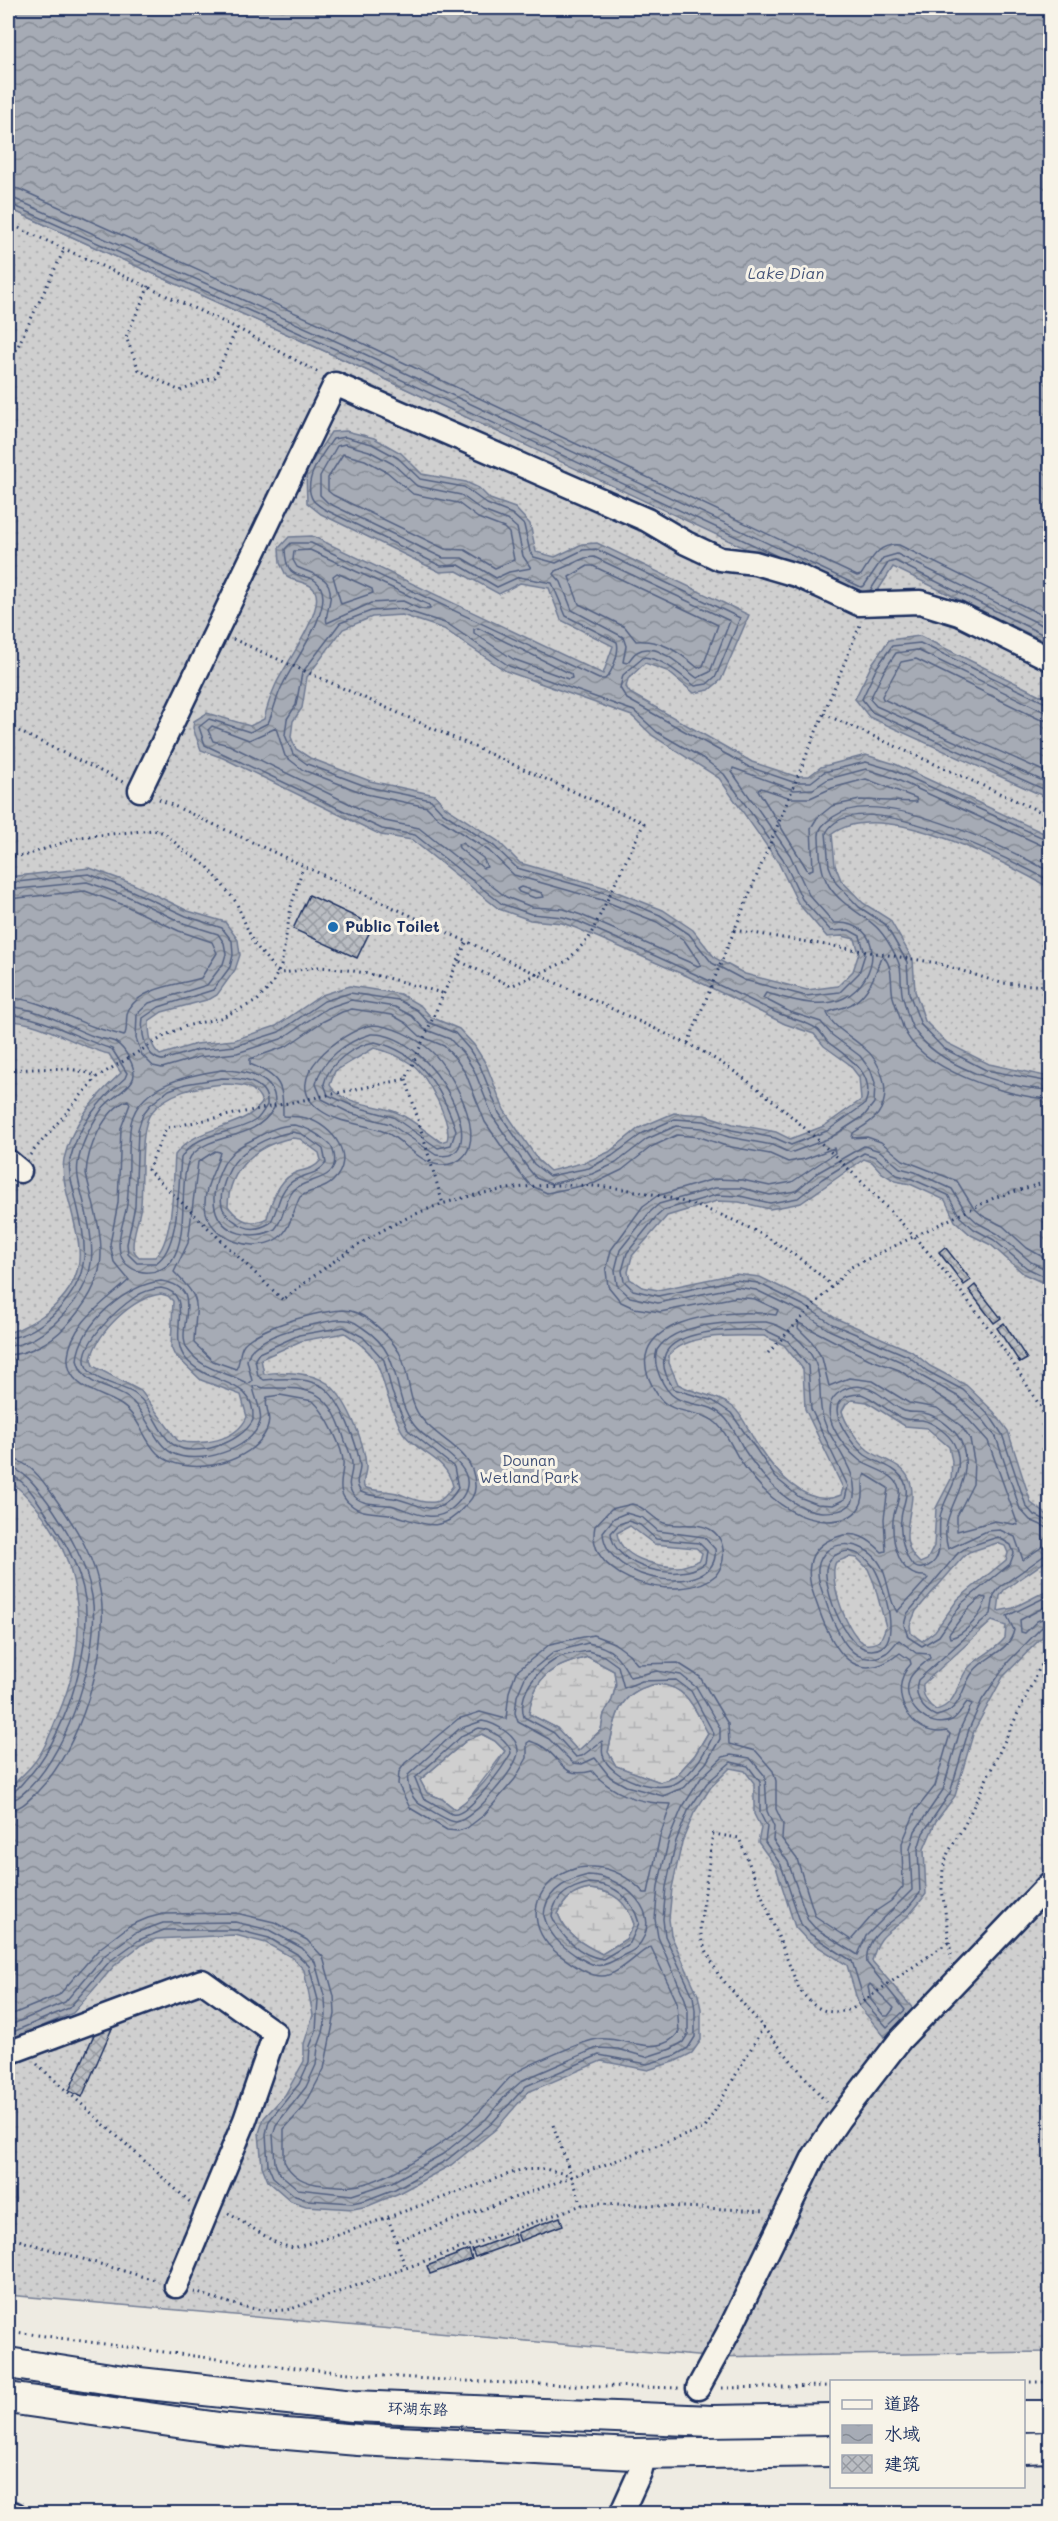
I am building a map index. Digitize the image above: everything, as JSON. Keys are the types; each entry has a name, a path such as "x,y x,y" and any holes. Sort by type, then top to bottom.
{"main road":[{"name":"环湖东路","path":"8,2363 130,2382 365,2406 712,2421 830,2419"},
{"path":"226,2429 234,2392"},
{"path":"8,2398 226,2429 358,2440 645,2454 830,2451"},
{"path":"1025,2416 1050,2416"},
{"path":"1025,2448 1050,2447"}],"street":[{"path":"140,790 335,384 647,520 686,543 720,559 773,568 796,575 859,604 870,605 902,600 920,602 959,614 1050,658"},
{"path":"698,2388 728,2333 814,2156 839,2119 900,2040 1050,1883"},
{"path":"14,2051 202,1981 274,2033 245,2120 176,2286"},
{"path":"621,2514 640,2472 645,2454"},
{"path":"8,2512 15,2514"}],"path":[{"path":"8,223 237,328 335,384"},
{"path":"8,367 64,249"},
{"path":"149,286 126,337 139,370 180,391 215,377 237,328"},
{"path":"688,1044 824,714 830,694 870,605"},
{"path":"215,630 310,675 644,823 589,938 567,961 511,986 459,961"},
{"path":"824,714 1050,816"},
{"path":"8,726 466,943 688,1044 743,1076 777,1102 856,1176 914,1236 963,1294 1050,1424"},
{"path":"8,858 27,855 80,837 153,830 165,833 208,867 236,902 252,942 278,973"},
{"path":"14,1166 41,1140 97,1077 159,1039 186,1026 220,1018 257,1000 271,986 278,973 291,907 303,866"},
{"path":"734,930 937,963 1001,983 1050,986"},
{"path":"443,1204 406,1079 466,943"},
{"path":"278,973 294,973 317,967 371,973 445,994"},
{"path":"8,1069 40,1071 66,1068 85,1071 97,1077"},
{"path":"406,1079 166,1128 148,1170 283,1300 312,1277 378,1232 443,1204 486,1193 529,1187 578,1185 634,1190 681,1202 757,1231 789,1251 831,1286"},
{"path":"768,1353 851,1267 996,1197 1050,1181"},
{"path":"959,1979 949,1942 942,1889 943,1868 948,1852 965,1824 1040,1667 1050,1658"},
{"path":"839,2119 764,2026 718,1974 702,1942 700,1927 713,1834 739,1838 799,1989 810,2004 817,2008 835,2014 852,2009 949,1942"},
{"path":"396,2241 705,2128 764,2026"},
{"path":"14,2051 208,2209 278,2244 293,2247 388,2218 520,2170 545,2169 572,2176"},
{"path":"553,2125 582,2205"},
{"path":"8,2237 257,2310 274,2312 291,2309 582,2205 599,2203 786,2212"},
{"path":"388,2218 406,2269"},
{"path":"8,2331 157,2353 350,2373 479,2382 698,2388 830,2386"},
{"path":"1025,2382 1050,2382"}],"green space":[{"name":"Dounan Wetland Park","path":"8,208 351,363 868,605 893,566 1050,644 1050,2352 708,2357 8,2295"},
{"path":"588,1657 614,1671 616,1685 612,1700 604,1714 601,1730 578,1751 557,1728 529,1714 535,1690 547,1674 564,1664"},
{"path":"658,1684 684,1694 708,1733 695,1755 675,1777 660,1782 616,1766 608,1752 613,1728 626,1699 644,1687"},
{"path":"481,1734 495,1741 505,1751 468,1800 455,1809 442,1799 427,1793 420,1780 467,1740"},
{"path":"590,1889 613,1895 628,1910 634,1924 626,1939 602,1954 570,1933 558,1914 570,1897"}],"water":[{"name":"Lake Dian","path":"8,8 1050,8 1050,644 893,567 868,606 351,363 8,208"},
{"path":"346,431 374,438 401,453 422,474 466,482 479,488 490,499 515,508 530,524 536,552 555,557 582,544 597,543 749,615 721,680 709,690 694,693 667,671 645,663 628,679 626,687 630,693 752,762 795,776 809,776 821,767 866,755 895,764 1050,836 1050,888 973,849 910,828 880,823 854,825 832,834 835,865 841,880 863,903 890,920 913,960 915,991 925,1021 947,1043 989,1064 1050,1077 1050,1286 1024,1274 991,1245 971,1235 955,1221 945,1200 910,1184 895,1181 882,1173 872,1162 864,1159 801,1203 770,1209 739,1202 717,1201 667,1216 632,1256 628,1272 630,1279 642,1287 658,1290 735,1274 760,1277 809,1301 835,1318 911,1351 930,1366 966,1385 994,1412 1008,1431 1031,1503 1050,1517 1050,1558 1004,1590 1000,1596 998,1611 1013,1608 1050,1589 1050,1629 1003,1677 974,1731 955,1796 936,1821 924,1849 926,1894 907,1917 885,1934 878,1944 872,1961 915,2011 885,2037 859,2006 847,1965 806,1939 795,1927 776,1867 758,1842 761,1828 754,1814 754,1783 745,1771 730,1768 711,1787 694,1813 682,1842 672,1888 669,1919 671,1935 698,1995 701,2009 701,2040 692,2053 648,2070 601,2061 528,2092 496,2129 451,2165 397,2194 368,2206 353,2209 306,2206 291,2201 268,2181 262,2166 259,2133 264,2118 285,2095 304,2061 304,2044 313,2015 304,1970 293,1958 266,1943 235,1935 156,1939 141,1945 114,1966 73,2013 8,2041 8,1790 37,1759 58,1715 70,1683 76,1650 78,1619 75,1588 66,1558 52,1530 33,1503 8,1479 8,1333 41,1317 51,1309 68,1290 74,1279 78,1267 79,1247 64,1180 64,1159 73,1134 86,1111 121,1073 109,1054 46,1029 8,1021 8,877 90,868 133,884 188,911 225,922 238,940 240,955 235,970 217,995 162,1012 149,1021 151,1039 160,1055 196,1044 234,1040 276,1026 322,995 350,986 400,994 421,1006 431,1017 459,1029 474,1045 486,1064 504,1110 538,1160 550,1171 586,1162 609,1152 639,1128 674,1113 705,1115 733,1124 776,1132 790,1139 824,1126 861,1100 859,1077 849,1064 824,1046 814,1034 785,1024 687,976 576,928 562,923 530,920 499,909 412,840 381,835 223,758 201,750 193,728 194,721 207,713 250,726 264,719 276,684 309,624 317,600 315,591 306,584 287,577 280,563 279,548 289,537 312,536 603,674 613,646 561,620 549,588 520,583 499,594 457,571 440,572 321,514 307,503 306,471 331,432","holes":["402,615 444,629 506,671 632,716 653,736 719,778 778,862 798,903 827,937 842,936 855,939 859,953 853,971 838,986 807,990 745,974 715,958 693,930 663,910 607,888 520,863 498,841 445,807 435,795 370,781 310,758 296,749 291,737 293,721 302,708 307,677 343,629 372,617","374,1048 404,1059 419,1070 437,1100 446,1123 447,1140 441,1142 399,1114 349,1100 330,1085 335,1071","223,1084 241,1085 256,1092 262,1103 243,1119 195,1138 175,1155 171,1209 166,1238 155,1257 139,1257 134,1251 133,1241 141,1204 143,1143 147,1120 151,1113 166,1100 193,1089","292,1138 300,1139 319,1153 321,1160 313,1167 285,1179 274,1198 267,1218 250,1222 236,1215 228,1206 233,1180 247,1160 267,1146","161,1294 173,1301 171,1347 174,1354 201,1380 241,1395 247,1417 235,1432 207,1442 178,1441 141,1391 93,1366 91,1359 101,1338 128,1309 139,1302","345,1333 359,1343 375,1360 402,1432 410,1441 439,1462 450,1476 453,1486 445,1496 435,1502 415,1500 397,1493 364,1487 366,1465 362,1444 347,1408 334,1389 320,1379 305,1375 264,1374 261,1359 301,1341","727,1336 764,1336 784,1345 803,1369 805,1409 843,1488 841,1495 828,1498 815,1497 791,1484 771,1464 753,1439 737,1410 720,1399 678,1384 669,1363 669,1355 689,1342","852,1400 867,1402 905,1426 927,1428 949,1447 952,1461 951,1479 936,1508 934,1546 927,1560 920,1563 908,1543 907,1532 912,1500 909,1479 896,1465 864,1446 852,1432 842,1411","630,1526 654,1544 696,1548 702,1553 700,1560 677,1567 659,1565 640,1559 625,1549 617,1533","997,1543 1005,1546 1008,1553 1006,1560 958,1599 935,1631 922,1641 911,1633 910,1625 916,1611 969,1552","849,1557 857,1558 868,1569 886,1627 880,1641 866,1644 859,1640 852,1631 841,1607 834,1580 836,1562","992,1621 1006,1626 1005,1638 969,1667 949,1703 936,1710 930,1705 923,1692 923,1684","588,1657 614,1671 616,1685 612,1700 604,1714 601,1730 578,1751 557,1728 529,1714 531,1701 540,1681 555,1669","658,1684 684,1694 694,1708 708,1733 695,1755 675,1777 660,1782 616,1766 608,1752 613,1728 626,1699 644,1687","482,1734 495,1741 505,1751 483,1783 455,1809 442,1799 427,1793 420,1780 467,1740","590,1889 606,1892 618,1899 628,1910 634,1924 626,1939 602,1954 570,1933 558,1914 574,1894"]},
{"path":"920,636 1050,700 1050,799 869,717 855,699 872,664 889,640"}],"building":[{"name":"Public Toilet","path":"309,895 373,925 357,958 293,929"},
{"path":"945,1247 971,1280 964,1285 939,1252"},
{"path":"975,1285 1001,1318 994,1323 969,1290"},
{"path":"1004,1323 1027,1359 1020,1363 997,1328"},
{"path":"100,2021 113,2026 82,2097 69,2091"},
{"path":"560,2217 563,2225 520,2241 517,2233"},
{"path":"514,2234 517,2242 475,2257 472,2250"},
{"path":"469,2250 472,2259 430,2274 427,2266"}],"place":[{"name":"Public Toilet","path":"333,927"}]}
